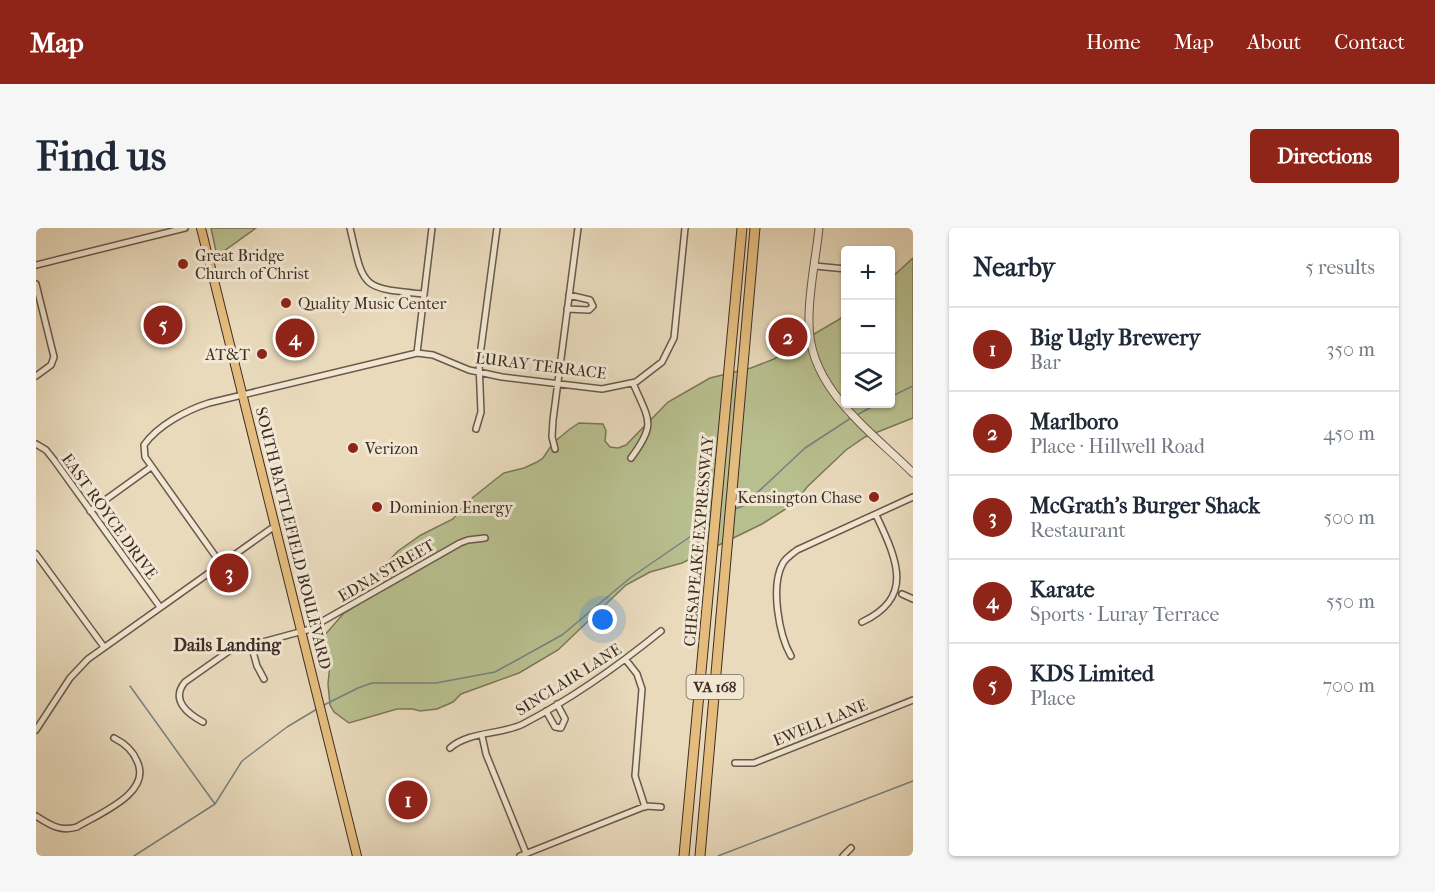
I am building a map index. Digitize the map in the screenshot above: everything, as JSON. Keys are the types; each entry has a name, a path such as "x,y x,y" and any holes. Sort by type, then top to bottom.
{"highway":[{"name":"CHESAPEAKE EXPRESSWAY","path":"684,856 742,228"},
{"name":"CHESAPEAKE EXPRESSWAY","path":"700,856 756,228"}],"main road":[{"name":"SOUTH BATTLEFIELD BOULEVARD","path":"201,228 357,856"}],"street":[{"path":"36,265 185,228"},
{"path":"350,228 361,271 370,284 385,290 423,294"},
{"path":"417,353 432,228"},
{"path":"476,429 481,412 479,373 497,228"},
{"path":"555,449 552,432 578,228"},
{"name":"LURAY TERRACE","path":"150,467 145,457 144,445 151,437 192,410 243,394 417,353 433,355 463,369 479,373 558,384 602,389 633,383 649,374 662,362 674,338 685,228"},
{"path":"819,228 809,312 810,338 819,370 841,402 913,473"},
{"path":"815,266 841,269"},
{"path":"36,285 54,357 51,365 36,376"},
{"path":"567,309 589,310 593,306 590,300 569,296"},
{"path":"631,458 645,439 648,424 633,383"},
{"name":"EAST ROYCE DRIVE","path":"36,444 50,455 160,607"},
{"path":"90,511 150,467 221,564"},
{"path":"790,656 781,635 778,608 778,580 783,562 797,550 913,497"},
{"path":"876,515 904,576"},
{"path":"36,730 75,673 104,647 275,526"},
{"name":"EDNA STREET","path":"203,722 188,712 181,704 178,694 182,685 229,651 301,632 460,543 485,538"},
{"path":"36,554 104,647"},
{"path":"862,622 884,614 896,604 903,592 913,599"},
{"name":"SINCLAIR LANE","path":"450,748 459,741 512,729 546,711 626,660 661,631"},
{"path":"251,645 256,666 264,679"},
{"path":"626,660 637,674 642,689 635,776 645,807"},
{"name":"EWELL LANE","path":"735,763 754,762 913,700"},
{"path":"546,711 555,727 561,728 565,719 557,704"},
{"path":"482,735 486,754 523,855 645,807 662,807"},
{"path":"36,816 57,829 70,829 77,827 133,791 139,779 139,766 127,747 114,738"},
{"path":"843,856 851,848"}],"green space":[{"path":"211,228 256,228 217,256"},
{"path":"913,258 913,418 865,437 846,450 807,487 795,503 762,524 682,563 650,572 626,585 558,650 519,673 461,694 453,702 437,709 420,711 397,709 349,723 334,712 330,705 328,684 330,664 322,646 323,637 344,613 367,596 378,572 398,551 421,535 453,519 466,503 504,473 524,468 543,458 553,443 579,423 603,424 606,431 605,441 610,447 618,448 626,445 668,402 710,378 751,368 774,359 797,342 841,318 841,408 895,408 895,274"}],"waterway":[{"path":"895,395 913,386"},
{"path":"855,416 870,408"},
{"path":"735,509 743,506 805,448 851,418"},
{"path":"324,705 372,683 436,683 495,672 562,635 630,578 710,523"},
{"path":"130,686 215,804"},
{"path":"134,856 215,804 242,761 287,727 317,709"},
{"path":"718,856 913,781"}],"place":[{"name":"Great Bridge Church of Christ","path":"183,264"},
{"name":"Quality Music Center","path":"286,303"},
{"name":"KDS Limited","path":"163,325"},
{"name":"Marlboro","path":"788,337"},
{"name":"Karate","path":"295,338"},
{"name":"AT&T","path":"262,354"},
{"name":"Verizon","path":"353,448"},
{"name":"Kensington Chase","path":"874,497"},
{"name":"Dominion Energy","path":"377,507"},
{"name":"McGrath's Burger Shack","path":"229,573"},
{"name":"Big Ugly Brewery","path":"408,800"}],"district":[{"name":"Dails Landing","path":"227,645"}]}
